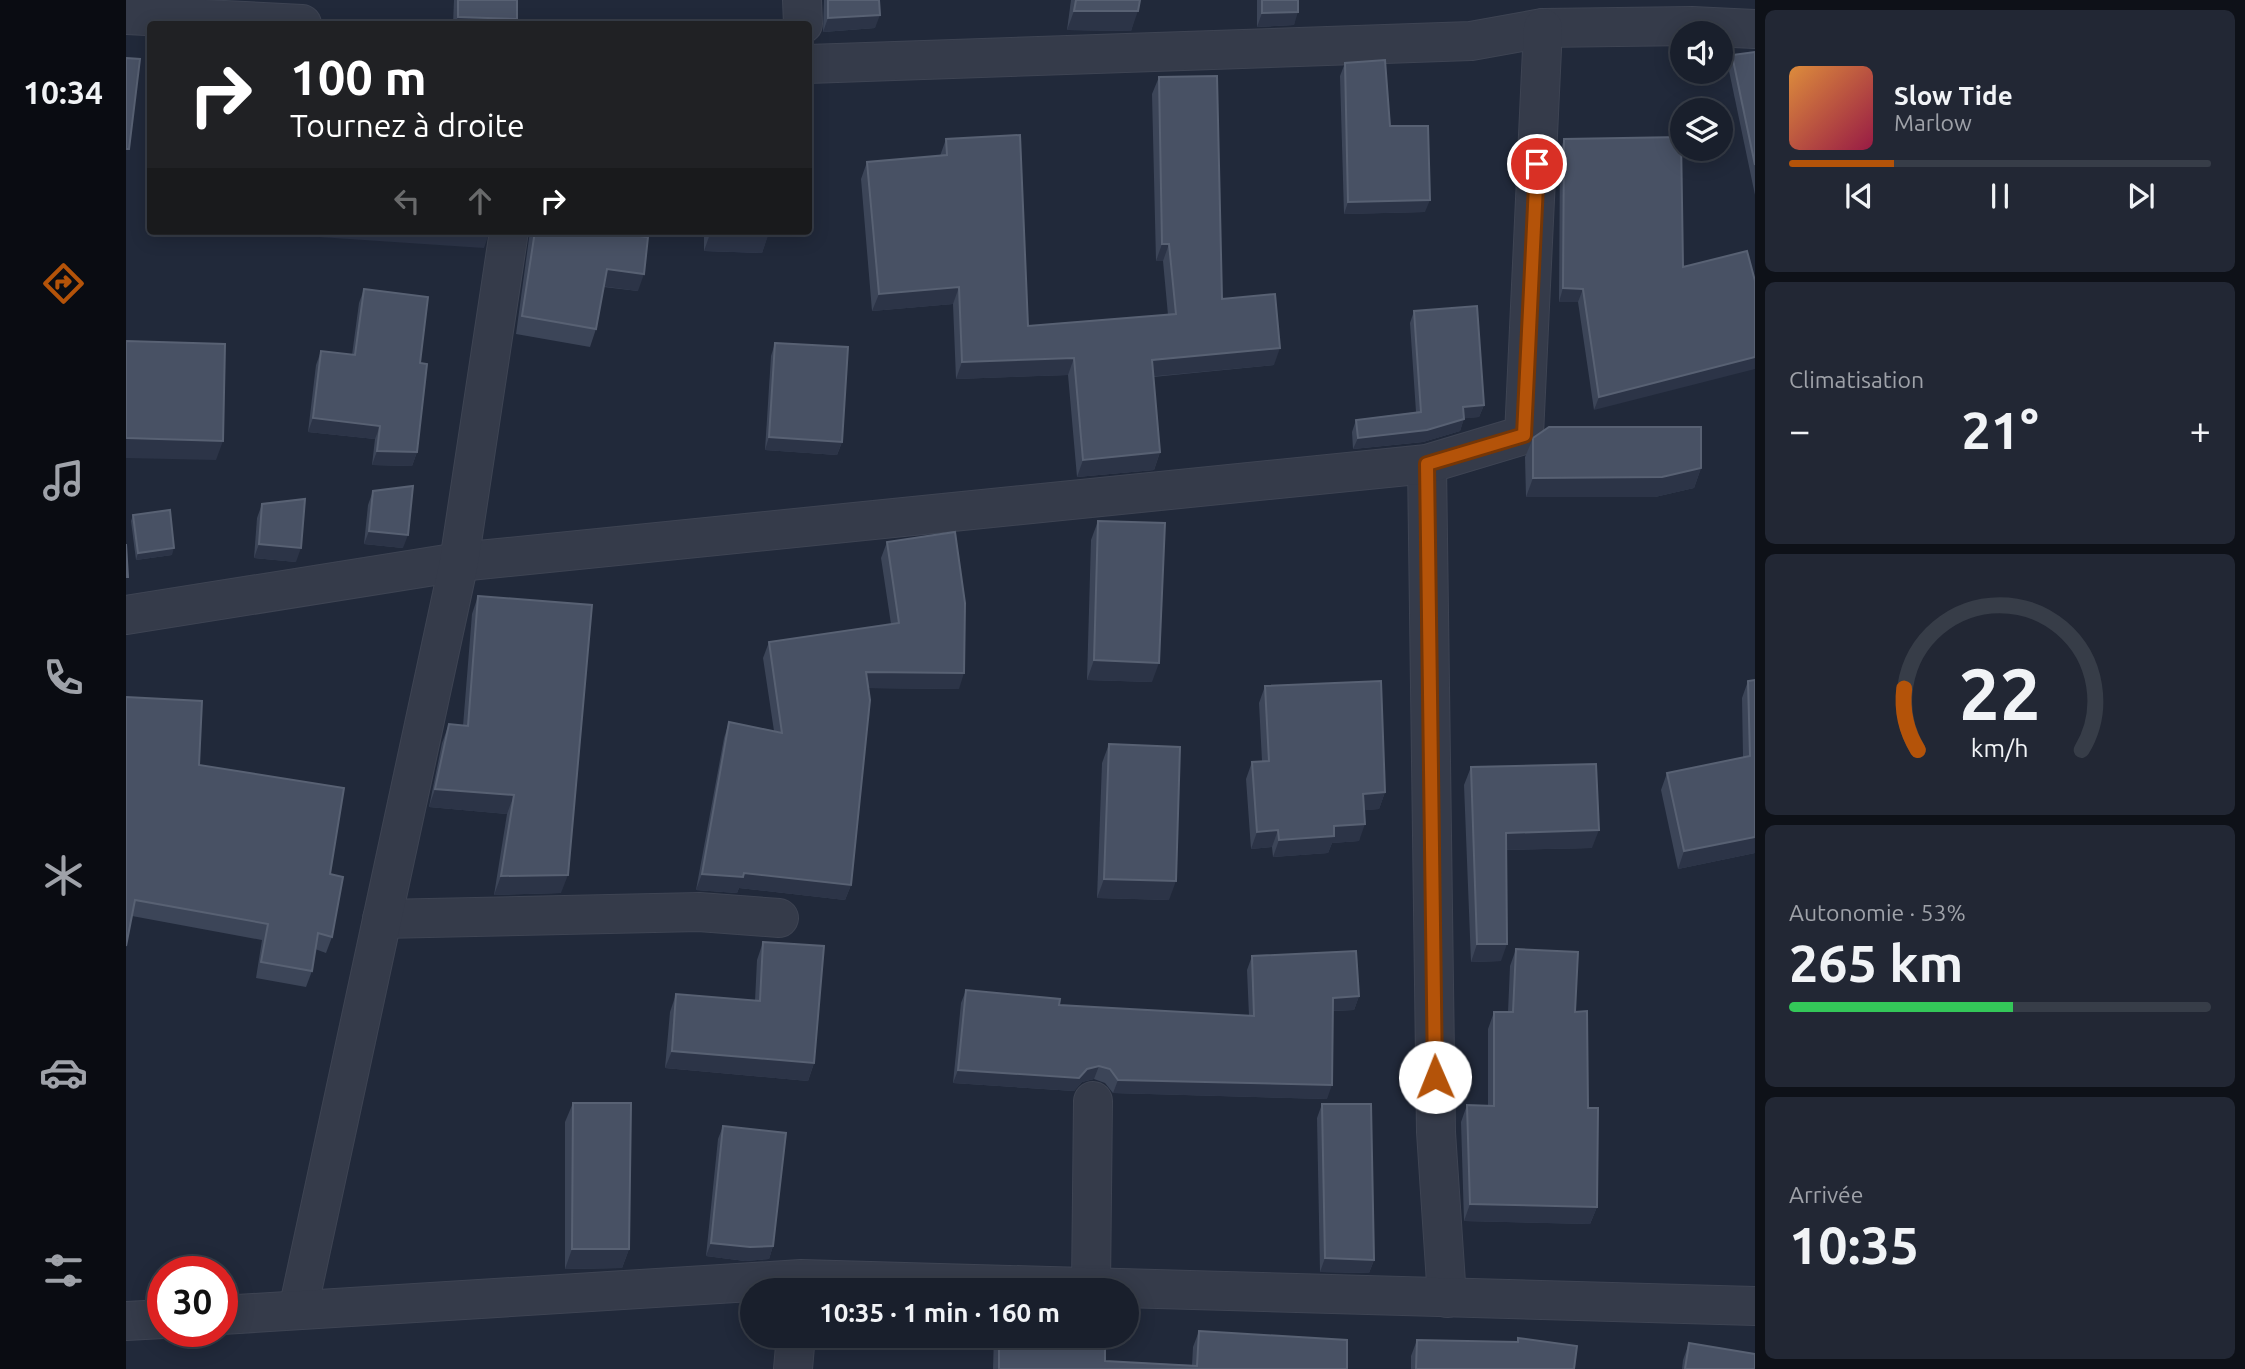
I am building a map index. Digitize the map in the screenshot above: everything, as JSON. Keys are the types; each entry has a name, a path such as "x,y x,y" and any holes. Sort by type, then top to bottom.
{"street":[{"path":"802,0 803,21"},
{"path":"812,64 1471,41 1543,28 1688,13 1755,29"},
{"path":"126,15 243,21"},
{"path":"126,615 459,562 1427,464 1524,435 1543,28"},
{"path":"298,1310 459,562 508,235"},
{"path":"1427,464 1436,1132 1447,1298"},
{"path":"382,919 699,912 779,918"},
{"path":"1091,1278 1093,1101"},
{"path":"238,1314 740,1287"},
{"path":"1139,1288 1755,1306"},
{"path":"126,1321 147,1320"},
{"path":"793,1369 795,1348"}],"building":[{"path":"458,0 517,0 517,19 458,17"},
{"path":"828,0 879,0 880,15 828,18"},
{"path":"1076,0 1140,0 1138,11 1074,11"},
{"path":"1262,0 1298,0 1298,12 1262,13"},
{"path":"1755,52 1755,165 1733,60 1733,55"},
{"path":"126,58 140,59 129,149 126,149"},
{"path":"1385,60 1390,126 1428,126 1430,200 1348,202 1345,63"},
{"path":"1217,76 1222,299 1275,294 1280,348 1152,360 1160,452 1083,460 1074,358 962,362 959,287 879,294 867,162 947,155 946,139 1020,135 1028,326 1176,314 1169,244 1162,244 1159,77"},
{"path":"1670,137 1670,161 1681,161 1683,267 1747,251 1755,281 1755,357 1599,397 1583,289 1563,288 1564,139"},
{"path":"534,235 648,237 644,274 607,269 596,329 522,316"},
{"path":"364,289 428,297 420,363 427,364 417,452 377,451 380,426 313,418 321,351 355,355"},
{"path":"1477,306 1484,405 1463,407 1464,419 1427,430 1358,438 1356,420 1421,412 1414,311"},
{"path":"126,341 225,344 223,441 126,438"},
{"path":"775,343 848,347 842,442 769,437"},
{"path":"1549,427 1701,427 1701,468 1662,477 1533,478 1533,438"},
{"path":"413,486 408,535 369,531 373,491"},
{"path":"305,499 301,548 259,544 262,504"},
{"path":"170,510 174,548 138,553 133,515"},
{"path":"1098,521 1165,523 1159,663 1094,660"},
{"path":"955,532 965,603 964,673 866,672 870,700 851,885 744,873 743,877 702,874 729,722 782,733 769,642 899,623 887,542"},
{"path":"126,544 128,577 126,577"},
{"path":"478,596 592,605 568,875 501,876 514,795 435,789 449,724 468,726"},
{"path":"1755,680 1755,837 1684,851 1667,773 1750,756 1748,681"},
{"path":"1381,681 1385,792 1363,794 1365,824 1334,826 1334,836 1279,840 1278,830 1257,832 1252,762 1269,761 1265,686"},
{"path":"126,697 202,701 199,765 344,788 330,874 343,877 332,937 318,933 312,971 261,962 268,924 135,900 126,946"},
{"path":"1109,744 1180,747 1176,881 1104,879"},
{"path":"1596,764 1599,830 1506,833 1507,944 1477,944 1471,767"},
{"path":"763,942 824,946 814,1063 672,1051 676,994 760,1001"},
{"path":"1516,949 1578,952 1575,1012 1587,1011 1588,1108 1598,1108 1597,1207 1470,1204 1467,1105 1494,1106 1494,1012 1513,1012"},
{"path":"1356,951 1359,996 1333,998 1332,1085 1118,1080 1110,1069 1099,1066 1087,1069 1079,1078 958,1070 966,990 1060,999 1059,1005 1254,1016 1252,956"},
{"path":"573,1103 631,1103 629,1249 572,1249"},
{"path":"1322,1104 1371,1104 1374,1260 1325,1258"},
{"path":"723,1126 786,1133 773,1246 750,1247 711,1243"},
{"path":"1199,1331 1347,1340 1347,1369 999,1369 999,1348 1105,1348 1105,1361 1197,1366"},
{"path":"1518,1338 1577,1346 1574,1369 1416,1369 1417,1340 1518,1342"},
{"path":"1689,1343 1755,1354 1755,1369 1685,1369"}],"route":[{"path":"1435,1077 1427,464 1524,435 1537,164"}]}
